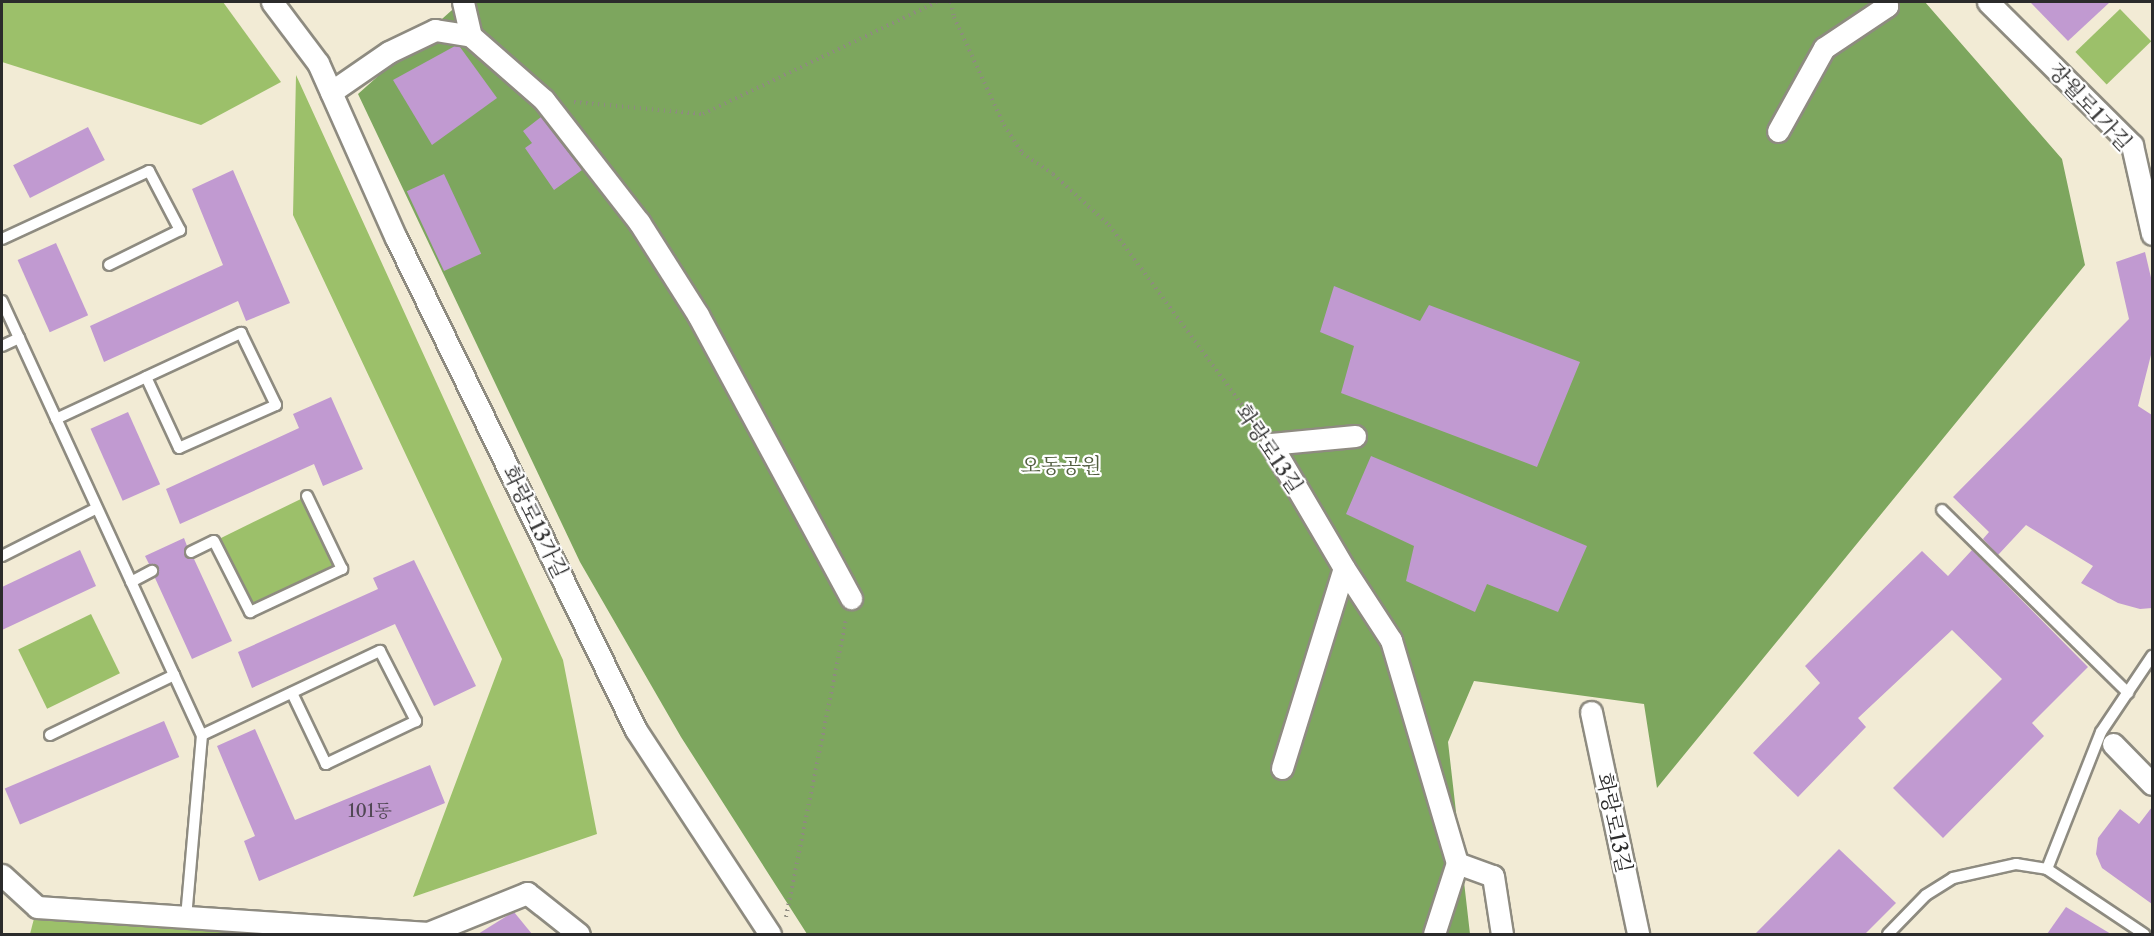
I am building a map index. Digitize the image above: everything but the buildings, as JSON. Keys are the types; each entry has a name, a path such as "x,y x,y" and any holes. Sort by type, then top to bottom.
{"street":[{"name":"화랑로13가길","path":"272,2 318,63 396,238 636,730 778,929"},
{"path":"464,2 471,36"},
{"path":"1778,131 1824,48 1887,6 1886,2"},
{"name":"장월로1가길","path":"1988,2 2132,145 2152,234"},
{"path":"331,92 389,52 435,30 471,36 544,100 639,222 698,315 851,598"},
{"path":"1272,444 1355,436"},
{"name":"화랑로13길","path":"1272,444 1344,568 1392,640 1457,863"},
{"path":"1282,768 1344,568"},
{"name":"화랑로13길","path":"1591,712 1638,934"},
{"path":"2107,738 2152,784"},
{"path":"1434,934 1457,863 1492,876 1502,934"},
{"path":"2,875 37,907 428,933 527,893 579,934"}],"lane":[{"path":"2,239 149,171 180,230 109,265"},
{"path":"2,301 202,735 186,917"},
{"path":"56,418 242,333 276,405 180,448 146,377"},
{"path":"2,346 19,338"},
{"path":"190,552 214,541 250,612 342,569 308,496"},
{"path":"2,556 97,508"},
{"path":"1942,510 2128,693"},
{"path":"131,582 152,571"},
{"path":"202,735 380,651 416,721 326,764 292,693"},
{"path":"2047,869 2128,693 2152,656"},
{"path":"50,735 174,675"},
{"path":"1888,934 1926,895 1953,878 2016,864 2047,869 2144,934"}],"path":[{"path":"544,100 703,114 937,2"},
{"name":"화랑로13길","path":"951,2 954,17 1004,125 1022,153 1053,174 1109,225 1272,444"},
{"path":"778,929 851,598"}],"green space":[{"path":"2,2 223,2 281,82 201,125 2,62"},
{"name":"오동공원","path":"461,2 1925,2 2062,159 2085,265 1657,788 1644,704 1474,681 1448,742 1470,934 807,934 681,737 580,562 358,94"},
{"path":"2120,9 2151,41 2107,84 2075,52"},
{"path":"296,75 563,660 597,834 413,897 502,659 293,215"},
{"path":"307,496 343,569 250,614 214,541"},
{"path":"91,614 120,673 47,709 18,650"},
{"path":"37,907 425,934 30,934"}]}
